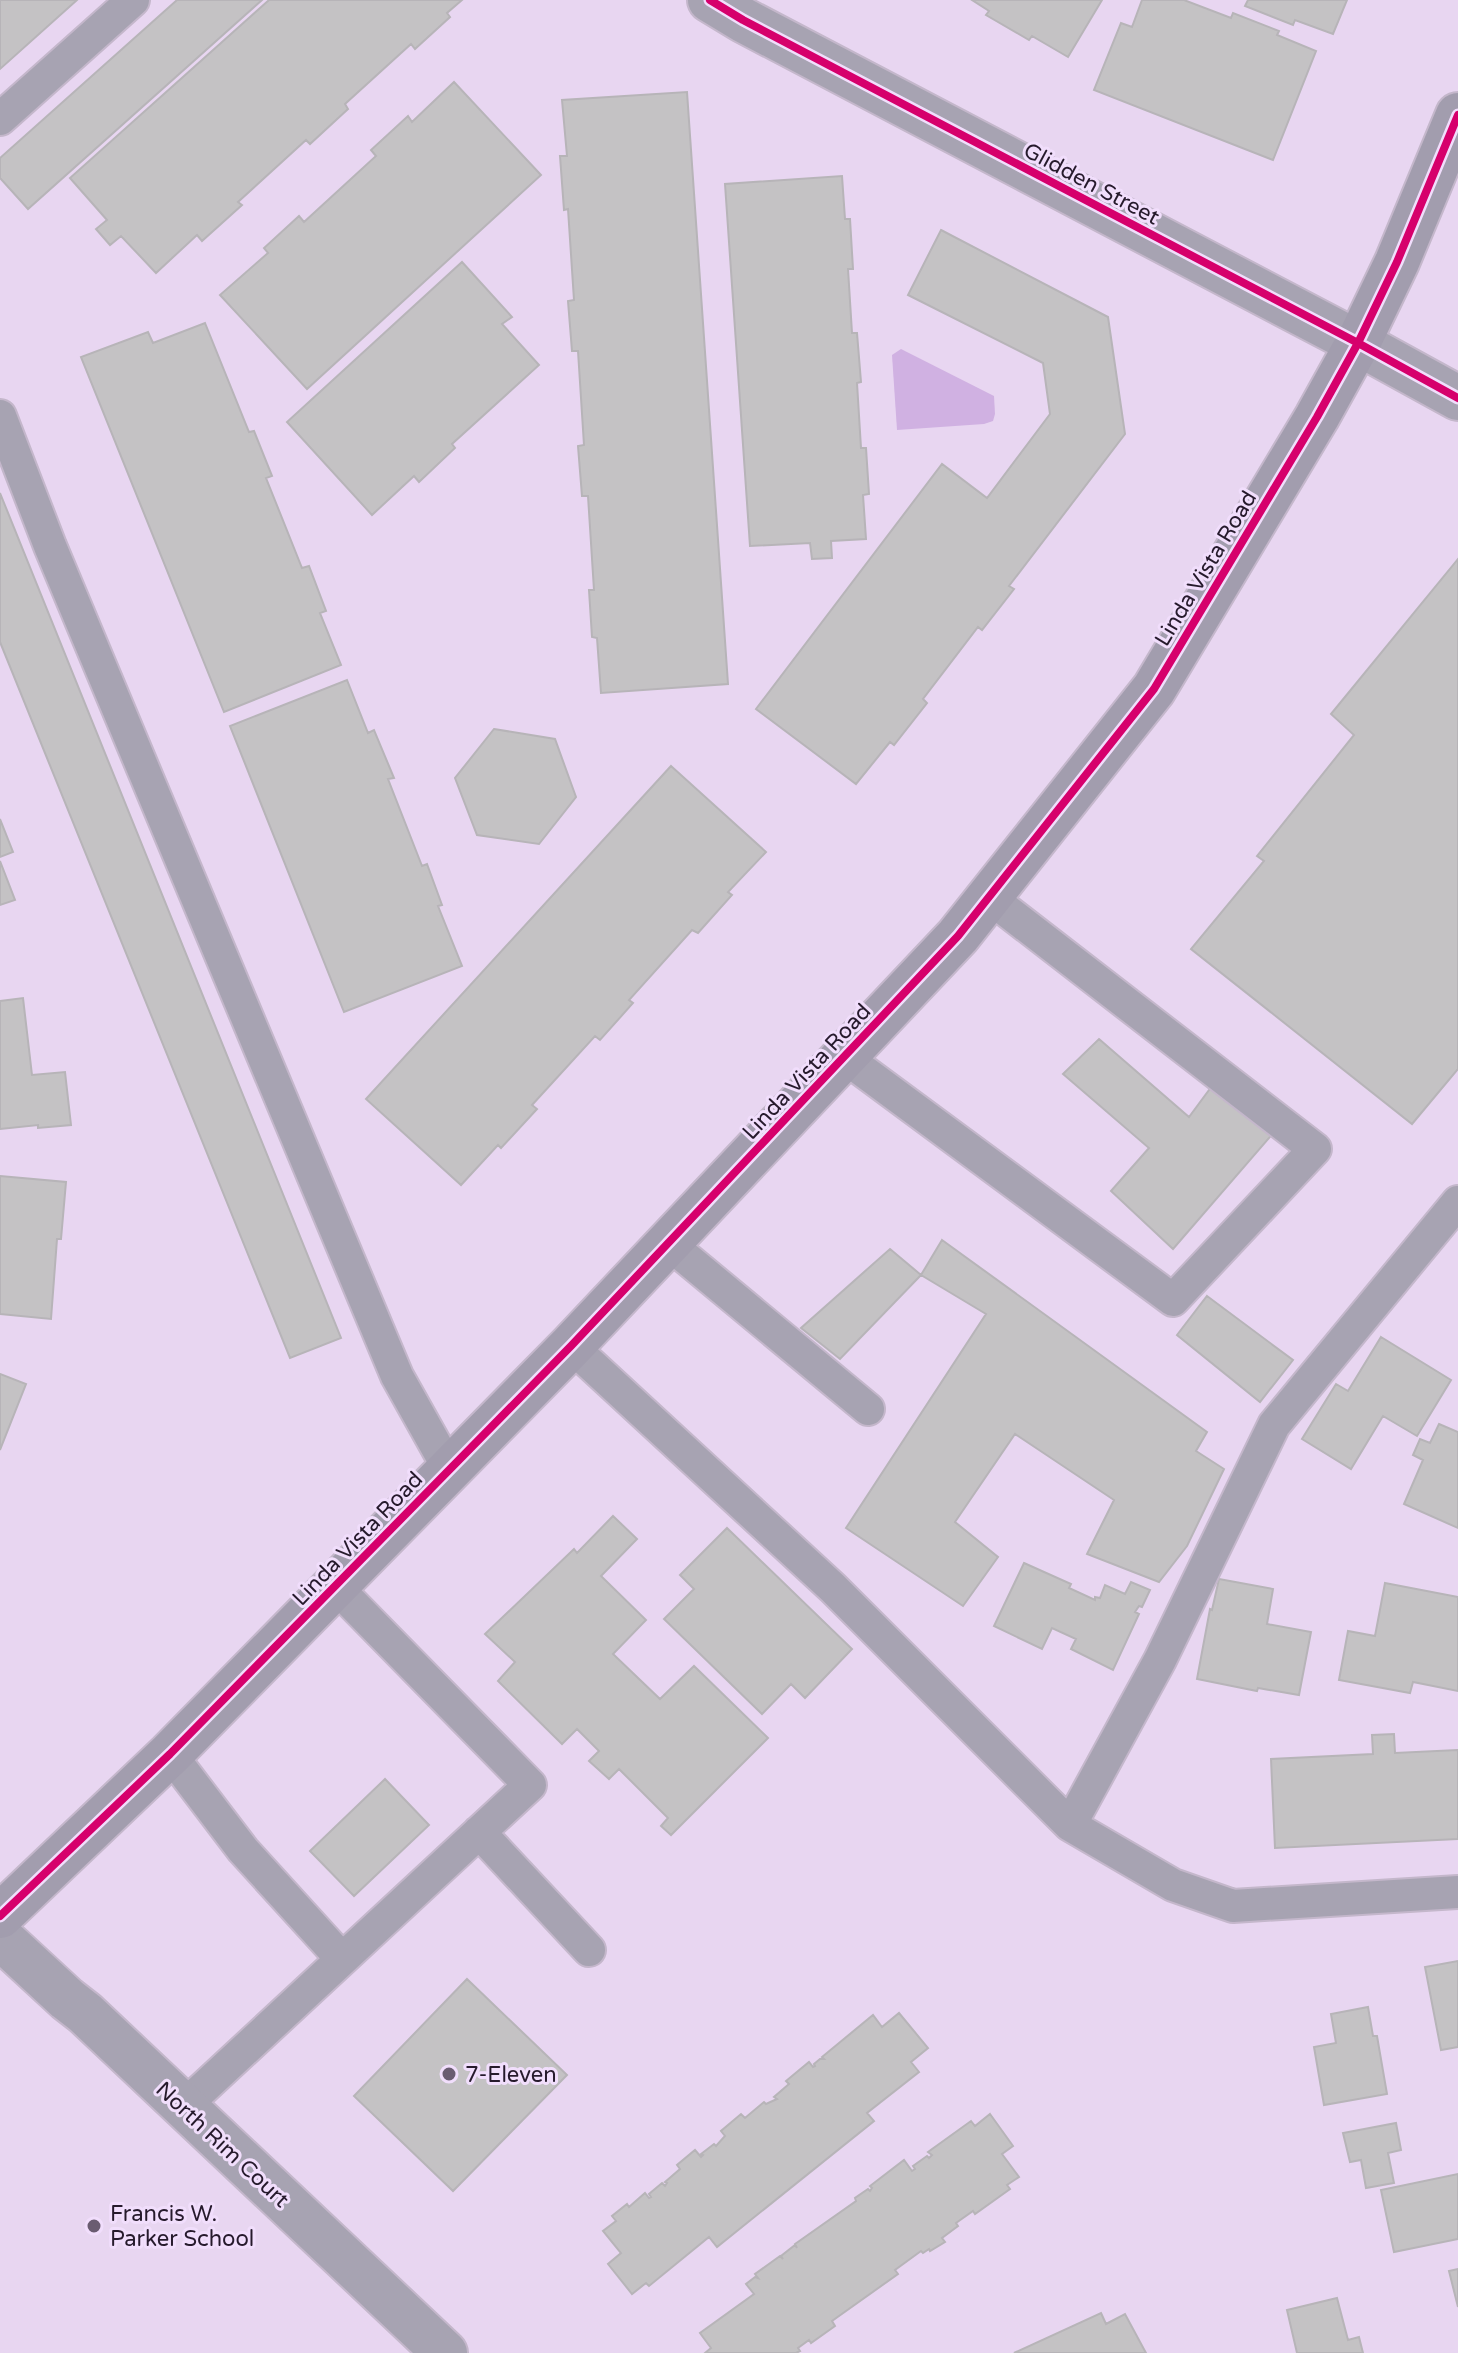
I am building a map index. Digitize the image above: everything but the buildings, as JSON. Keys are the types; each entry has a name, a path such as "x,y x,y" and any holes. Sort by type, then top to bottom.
{"main road":[{"name":"Linda Vista Road","path":"0,1916 170,1754 571,1346 958,936 1154,689 1358,343 1454,135"}],"street":[{"name":"Glidden Street","path":"710,0 1458,398"},
{"name":"North Rim Court","path":"0,1937 85,2013 445,2353"}],"lane":[{"path":"0,119 133,0"},
{"path":"0,416 56,560 397,1376 449,1469"},
{"path":"843,1056 1173,1300 1315,1149 989,897"},
{"path":"1070,1825 1160,1660 1274,1425 1458,1202"},
{"path":"668,1243 868,1409"},
{"path":"571,1346 833,1588 1070,1825 1173,1885 1233,1906 1458,1892"},
{"path":"183,2107 530,1785 335,1586"},
{"path":"170,1754 243,1850 342,1959"},
{"path":"479,1832 589,1950"}],"shaded area":[{"path":"901,349 994,396 993,421 897,430 892,355"}],"cycle path":[{"path":"710,0 1458,398"},
{"path":"0,1916 170,1754 571,1346 958,936 1154,689 1358,343 1397,262 1458,115"}],"place":[{"name":"7-Eleven","path":"449,2074"},
{"name":"Francis W. Parker School","path":"94,2226"}]}
